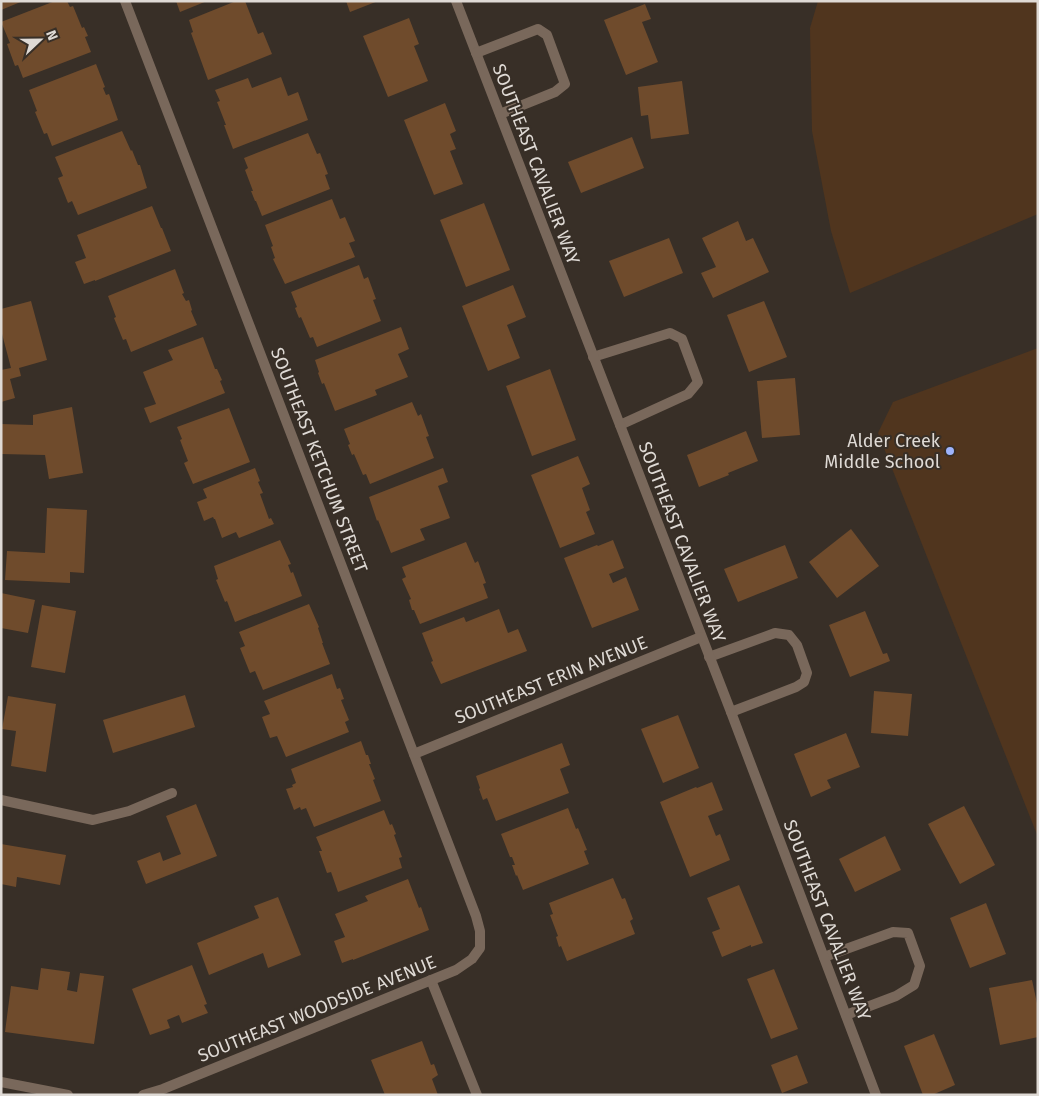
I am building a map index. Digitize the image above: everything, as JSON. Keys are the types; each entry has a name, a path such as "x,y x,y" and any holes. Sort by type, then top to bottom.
{"street":[{"name":"SOUTHEAST KETCHUM STREET","path":"125,1 476,916 480,931"},
{"name":"SOUTHEAST CAVALIER WAY","path":"456,1 731,712 876,1095"},
{"path":"476,53 538,29 547,35 565,84 555,92 500,114"},
{"path":"593,357 670,332 682,339 698,382 688,394 620,425"},
{"path":"709,657 775,633 789,635 797,645 807,673 804,682 796,687 731,712"},
{"name":"SOUTHEAST ERIN AVENUE","path":"414,754 701,637"},
{"path":"1,800 93,820 128,812 172,793"},
{"name":"SOUTHEAST WOODSIDE AVENUE","path":"143,1095 163,1089 456,970 472,959 480,948 480,931"},
{"path":"824,958 893,932 908,933 920,966 914,985 896,996 846,1015"},
{"path":"431,980 478,1095"},
{"path":"1,1082 68,1095"}],"shaded area":[{"path":"818,1 1038,1 1038,214 850,293 831,231 812,131 810,28"},
{"path":"1038,348 1038,837 878,433 893,402"}],"building":[{"path":"1,1 23,1 1,10"},
{"path":"55,1 67,1 70,7 73,6 82,28 84,27 88,36 85,37 91,52 23,78 18,65 15,66 7,44 10,43 1,22"},
{"path":"176,1 207,1 180,12"},
{"path":"236,1 245,1 258,34 263,32 272,54 208,80 191,33 193,32 189,20"},
{"path":"346,1 378,1 350,12"},
{"path":"645,4 651,19 642,22 658,62 626,75 604,20"},
{"path":"409,18 419,44 414,46 428,81 388,97 363,36"},
{"path":"96,64 105,87 103,88 106,95 109,94 118,120 52,146 47,133 44,134 29,90"},
{"path":"281,77 288,96 298,92 308,120 233,149 224,125 226,125 217,102 220,101 215,90 248,78 252,88"},
{"path":"682,81 689,134 651,139 648,115 641,116 638,87"},
{"path":"445,103 456,131 450,134 456,149 450,151 463,184 434,195 404,120"},
{"path":"122,131 138,165 140,165 147,188 78,215 72,201 68,203 58,178 63,176 55,157"},
{"path":"308,133 317,154 320,153 328,174 325,175 330,189 262,216 251,191 253,191 245,170 248,168 244,158"},
{"path":"632,137 644,168 581,193 568,162"},
{"path":"332,199 340,219 345,217 355,241 349,243 355,257 285,284 273,259 275,258 271,247 273,246 265,225"},
{"path":"484,203 510,270 466,287 440,220"},
{"path":"152,206 171,251 84,284 75,262 86,258 77,235"},
{"path":"738,221 746,241 753,238 769,272 713,298 701,273 716,267 702,238"},
{"path":"669,238 683,273 624,297 609,261"},
{"path":"359,265 364,279 368,277 376,299 373,300 381,321 317,347 313,337 310,338 301,317 299,318 291,292"},
{"path":"175,269 184,293 182,294 186,301 189,300 197,325 131,352 126,339 123,340 108,296"},
{"path":"513,285 526,317 507,325 520,358 488,371 462,306"},
{"path":"31,301 47,360 19,368 21,376 10,379 15,398 1,402 1,370 11,368 1,330 1,309"},
{"path":"764,301 787,357 749,372 727,315"},
{"path":"401,327 409,349 398,354 408,377 375,390 377,395 335,411 324,383 322,384 315,360"},
{"path":"203,337 215,369 217,369 222,380 220,381 225,393 150,423 144,408 156,404 143,372 173,360 168,350"},
{"path":"550,369 576,440 532,456 506,386"},
{"path":"795,378 800,435 762,438 757,381"},
{"path":"412,402 418,416 421,414 429,436 426,437 434,458 370,484 366,474 363,475 354,454 352,455 344,429"},
{"path":"72,407 83,473 49,479 45,455 1,454 1,424 33,425 33,415"},
{"path":"229,408 250,462 193,484 184,463 188,461 177,427"},
{"path":"746,431 758,461 699,487 687,455"},
{"path":"578,456 590,484 582,488 590,510 586,512 595,534 560,548 531,475"},
{"path":"255,468 263,493 260,494 269,519 271,518 274,524 239,538 236,532 222,538 213,517 204,521 197,502 207,498 203,489"},
{"path":"443,468 448,482 438,486 450,518 420,529 425,540 391,553 369,497"},
{"path":"47,508 87,510 84,573 70,572 70,583 5,580 7,551 45,553"},
{"path":"851,529 879,566 837,598 809,562"},
{"path":"280,540 291,564 288,565 291,573 293,572 302,596 235,622 216,580 218,579 214,566"},
{"path":"613,540 624,568 609,574 613,583 626,577 639,610 592,628 564,558"},
{"path":"466,542 475,563 478,561 486,583 483,584 488,598 420,624 414,610 412,610 409,600 411,599 402,579 406,577 402,567"},
{"path":"785,545 798,578 738,602 724,569"},
{"path":"1,593 35,600 28,633 1,628"},
{"path":"309,604 319,627 322,643 330,664 263,690 255,671 250,673 240,648 245,646 239,632"},
{"path":"42,605 76,611 65,673 31,667"},
{"path":"499,609 508,633 518,629 527,651 441,684 431,662 433,661 422,633 464,617 466,622"},
{"path":"865,611 883,654 887,653 890,661 850,677 829,625"},
{"path":"332,674 337,689 340,688 344,699 341,700 349,720 345,722 349,732 286,757 277,736 270,738 262,717 270,714 264,701"},
{"path":"874,691 912,694 908,736 871,733"},
{"path":"185,695 195,727 113,753 103,720"},
{"path":"8,696 56,704 46,772 11,766 16,731 2,729"},
{"path":"678,715 699,768 663,783 641,729"},
{"path":"846,733 860,767 827,780 831,788 811,797 794,754"},
{"path":"361,741 371,764 369,764 375,779 373,780 381,801 314,827 306,808 301,810 300,807 294,810 286,789 293,787 292,785 296,783 291,769"},
{"path":"562,743 570,765 560,769 569,793 496,821 487,798 483,800 476,776"},
{"path":"712,782 723,810 708,816 716,836 720,834 730,860 690,877 660,802"},
{"path":"196,804 217,856 146,884 137,861 160,852 163,861 181,854 166,816"},
{"path":"964,806 995,865 960,884 928,824"},
{"path":"568,808 587,850 584,851 589,864 523,890 512,865 515,865 512,857 510,857 501,834"},
{"path":"384,810 396,834 394,835 402,857 399,858 402,868 338,892 331,872 327,873 319,851 322,851 316,837"},
{"path":"885,836 901,870 855,892 839,859"},
{"path":"1,844 66,855 60,885 17,877 16,887 1,884"},
{"path":"613,878 622,899 625,898 633,919 630,921 635,934 567,961 561,946 559,947 556,937 558,936 550,915 553,914 549,903"},
{"path":"408,879 429,930 342,963 334,941 345,937 335,914 368,901 365,896"},
{"path":"739,885 763,943 751,947 751,945 722,957 712,932 720,929 707,898"},
{"path":"278,897 301,955 268,968 263,953 209,975 197,943 259,918 254,906"},
{"path":"986,903 1006,954 970,968 950,918"},
{"path":"192,965 207,1004 204,1005 208,1013 182,1023 179,1015 167,1020 170,1028 150,1035 132,989"},
{"path":"41,968 70,972 67,990 77,992 80,973 104,976 94,1044 5,1032 11,986 38,990"},
{"path":"774,969 798,1029 771,1039 747,979"},
{"path":"1032,980 1038,1008 1038,1037 1000,1045 989,988"},
{"path":"934,1034 955,1085 932,1095 923,1095 904,1046"},
{"path":"422,1041 431,1065 434,1064 438,1075 432,1079 438,1095 385,1095 371,1060"},
{"path":"797,1055 808,1083 782,1093 771,1065"}],"place":[{"name":"Alder Creek Middle School","path":"950,451"}]}
